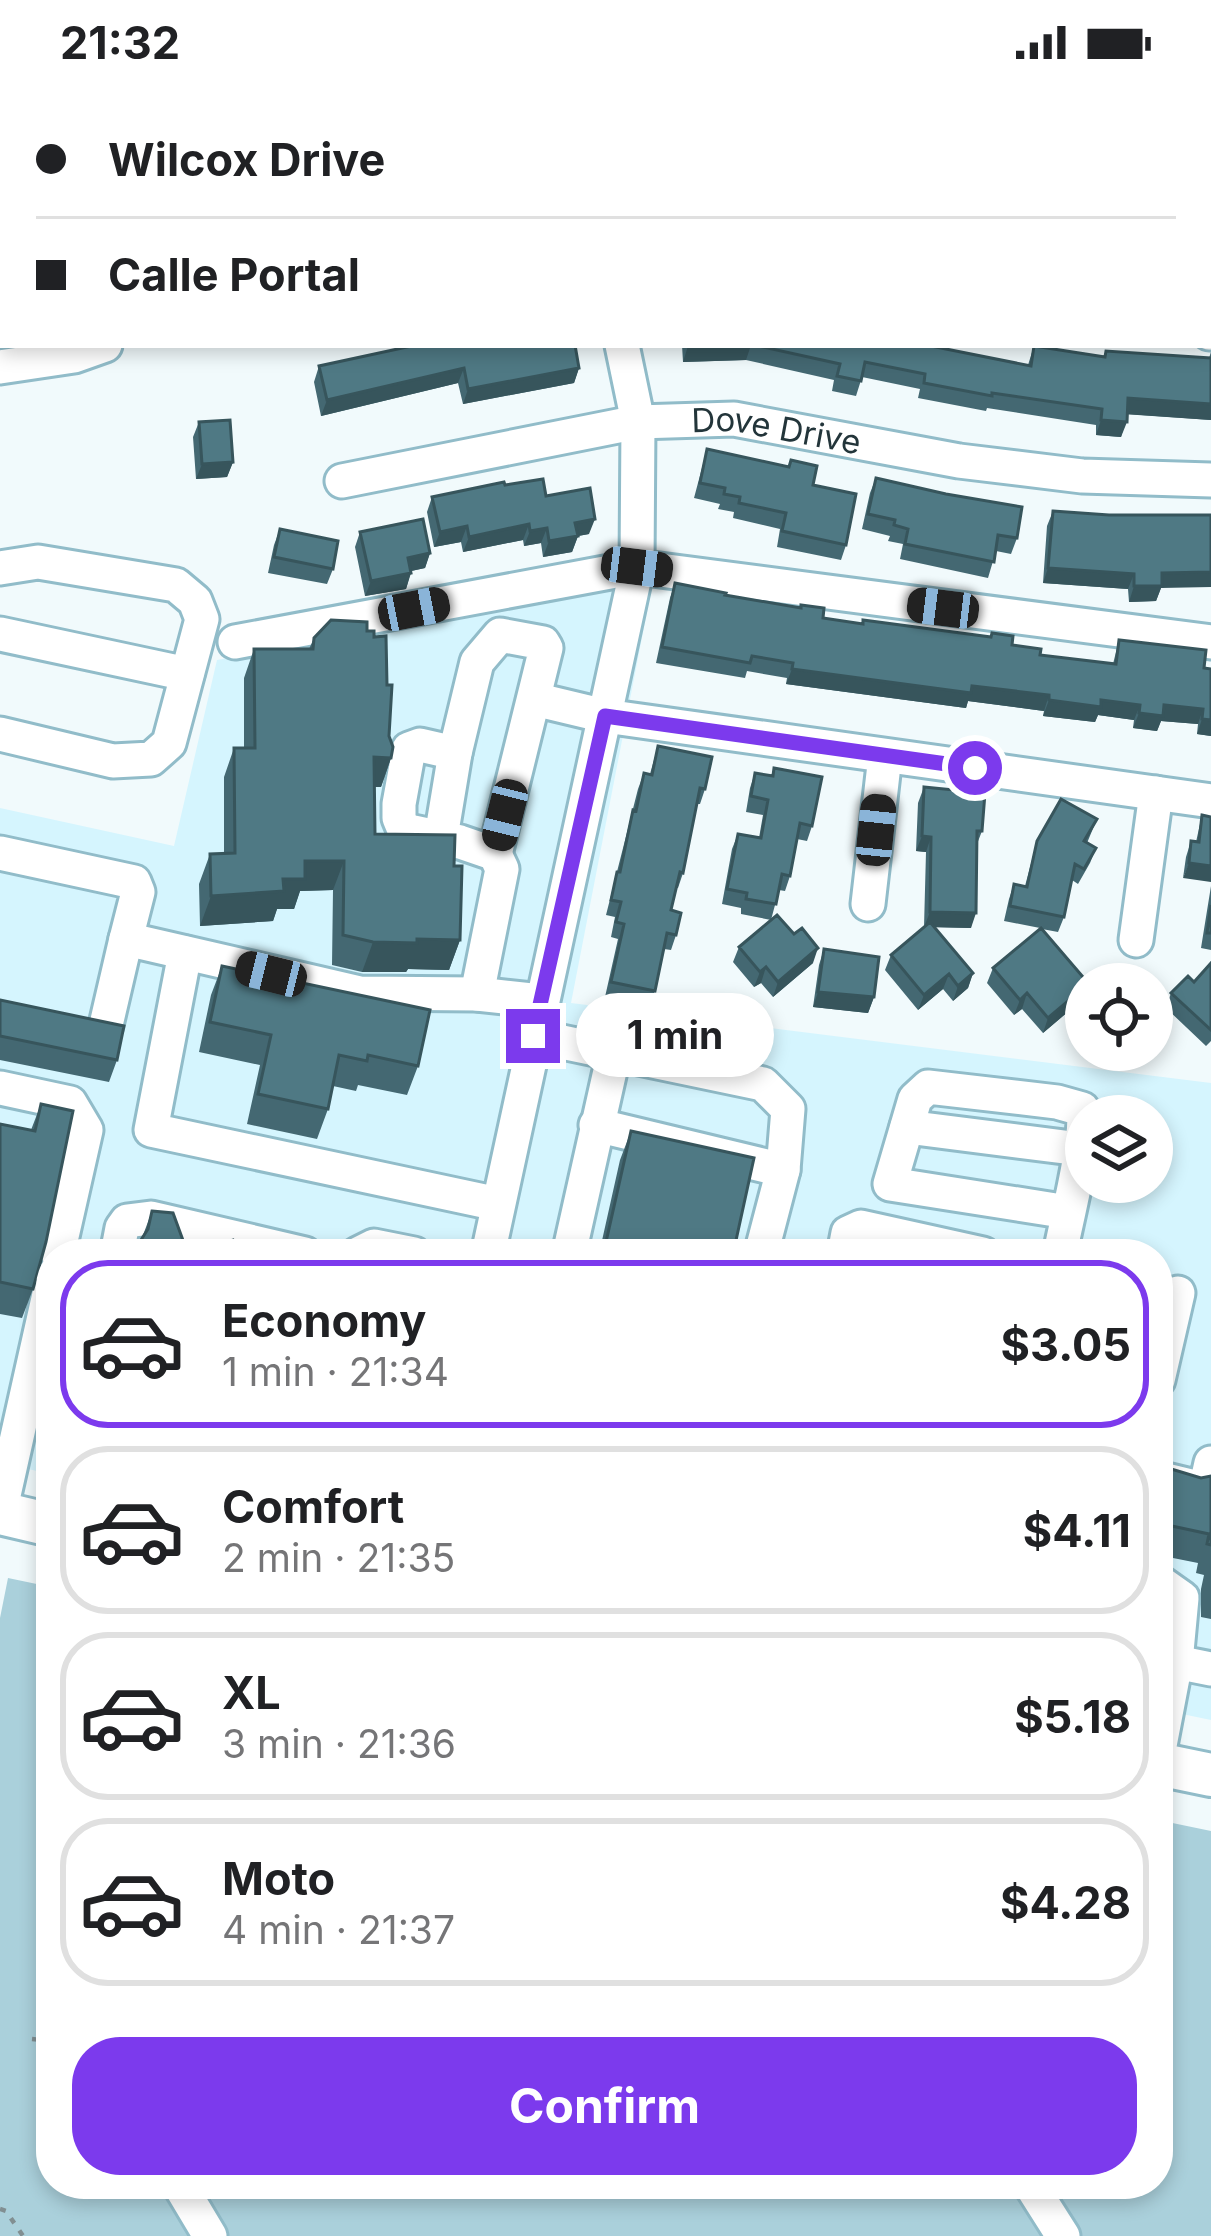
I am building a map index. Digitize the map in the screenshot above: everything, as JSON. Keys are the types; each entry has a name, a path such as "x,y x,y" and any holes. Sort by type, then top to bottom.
{"main road":[{"path":"0,1514 36,1522"},
{"path":"1173,1764 1211,1775"}],"street":[{"path":"0,367 97,348"},
{"path":"491,1239 637,567 638,422 623,348"},
{"name":"Dove Drive","path":"342,481 638,422 734,419 959,461 1082,476 1211,480"},
{"path":"0,568 38,562 176,585 195,602 202,619 169,743 152,759 113,761 0,734"},
{"path":"235,642 637,567 1211,642"},
{"path":"0,634 187,674"},
{"path":"440,838 477,662 500,635 543,644 546,648 495,854 502,869 477,994"},
{"path":"534,700 605,716 1211,801"},
{"path":"455,754 420,745 409,749 399,818 404,830 495,854"},
{"path":"868,904 885,756"},
{"path":"1136,940 1156,793"},
{"path":"0,854 134,882 137,898 106,1025"},
{"path":"126,939 359,993 477,994 541,1001"},
{"path":"185,953 151,1130 498,1204"},
{"path":"533,1036 763,1084 788,1109 783,1170 764,1239"},
{"path":"572,1239 614,1053"},
{"path":"0,1088 70,1103 86,1130 61,1239"},
{"path":"596,1125 783,1170"},
{"path":"1063,1239 1080,1149 907,1127 890,1184 1068,1212"},
{"path":"120,1239 127,1221 151,1218 241,1239"},
{"path":"847,1239 848,1233 861,1227 915,1239"},
{"path":"1173,1326 1182,1294"},
{"path":"0,1514 9,1431 36,1337"},
{"path":"1173,1482 1195,1487 1207,1481 1211,1463"},
{"path":"1173,1592 1182,1598 1173,1678"},
{"path":"1176,1662 1211,1670"},
{"path":"188,2199 210,2236"},
{"path":"1040,2199 1063,2236"}],"path":[{"path":"32,2039 36,2039"},
{"path":"0,2209 23,2236"}],"shaded area":[{"path":"653,581 571,1003 1065,1065 1065,1071 1115,1071 1211,1083 1211,1720 1173,1712 1173,1239 36,1239 36,1471 0,1463 0,808 174,846 217,660"},
{"path":"8,1578 36,1584 36,2199 1173,2199 1173,1823 1211,1831 1211,2236 0,2236 0,1618"}],"building":[{"path":"402,348 576,348 579,368 468,389 464,368 327,400 319,366"},
{"path":"768,348 941,348 1031,366 1034,348 1105,357 1106,351 1211,358 1211,404 1128,398 1127,422 1101,420 1102,409 924,383 925,374 865,362 861,381 837,376 840,364"},
{"path":"230,420 233,462 202,464 199,422"},
{"path":"707,449 789,467 791,460 817,466 813,485 856,494 846,545 782,531 786,513 739,503 740,497 724,494 725,488 700,483"},
{"path":"876,478 1022,507 1017,538 998,535 994,562 905,544 908,529 894,525 895,520 868,514"},
{"path":"543,479 546,496 590,488 595,519 575,523 578,536 549,541 547,528 530,531 529,524 469,537 467,526 440,532 432,497"},
{"path":"1053,511 1211,515 1211,572 1162,573 1162,586 1134,586 1134,574 1048,568"},
{"path":"423,519 430,553 408,558 411,573 371,581 360,532"},
{"path":"280,529 338,541 333,569 274,557"},
{"path":"675,583 801,608 824,608 823,618 1013,636 1012,645 1041,649 1040,655 1116,664 1119,640 1206,650 1204,668 1211,669 1211,720 1202,719 1203,709 1164,705 1163,716 1139,713 1140,705 1101,700 1101,707 972,686 971,693 792,669 793,663 752,656 750,663 662,647"},
{"path":"331,620 367,622 367,631 374,631 374,637 386,636 393,747 391,758 374,757 375,834 455,835 454,866 462,866 460,940 373,942 343,935 344,861 305,861 305,879 283,879 284,891 211,896 210,854 235,853 234,748 255,748 254,649 313,649 314,638"},
{"path":"658,746 712,757 671,910 681,913 676,935 667,933 655,991 611,982 624,924 616,922 621,902 611,900 644,773 652,775"},
{"path":"774,768 822,777 812,826 800,823 790,876 782,874 776,904 746,899 747,893 727,889 738,834 761,838 768,800 751,796 755,773 773,776"},
{"path":"924,787 985,793 982,831 977,831 976,913 930,912 931,837 922,836"},
{"path":"1061,799 1097,819 1084,841 1096,848 1084,869 1075,864 1064,917 1010,906 1014,884 1027,887 1037,841"},
{"path":"1202,815 1211,817 1211,866 1189,863 1191,841 1199,842"},
{"path":"777,915 794,934 802,928 818,948 778,982 766,967 760,972 739,947"},
{"path":"930,922 973,973 958,986 949,974 924,995 891,955"},
{"path":"1041,928 1071,963 1065,963 1065,1004 1048,1018 1027,993 1020,1000 993,968"},
{"path":"824,949 879,957 874,997 818,992"},
{"path":"1211,963 1211,1030 1173,995 1188,976 1194,982"},
{"path":"222,966 430,1010 418,1066 368,1055 367,1061 339,1055 328,1109 258,1094 271,1035 210,1022"},
{"path":"0,1000 124,1026 117,1060 0,1036"},
{"path":"41,1104 73,1111 47,1239 36,1239 33,1289 0,1282 0,1124 35,1131"},
{"path":"631,1131 754,1158 736,1239 607,1239"},
{"path":"152,1211 173,1213 183,1239 142,1239"},
{"path":"1173,1470 1201,1478 1211,1476 1211,1545 1207,1544 1209,1534 1173,1526"}],"route":[{"path":"533,1036 605,716 975,768"}]}
